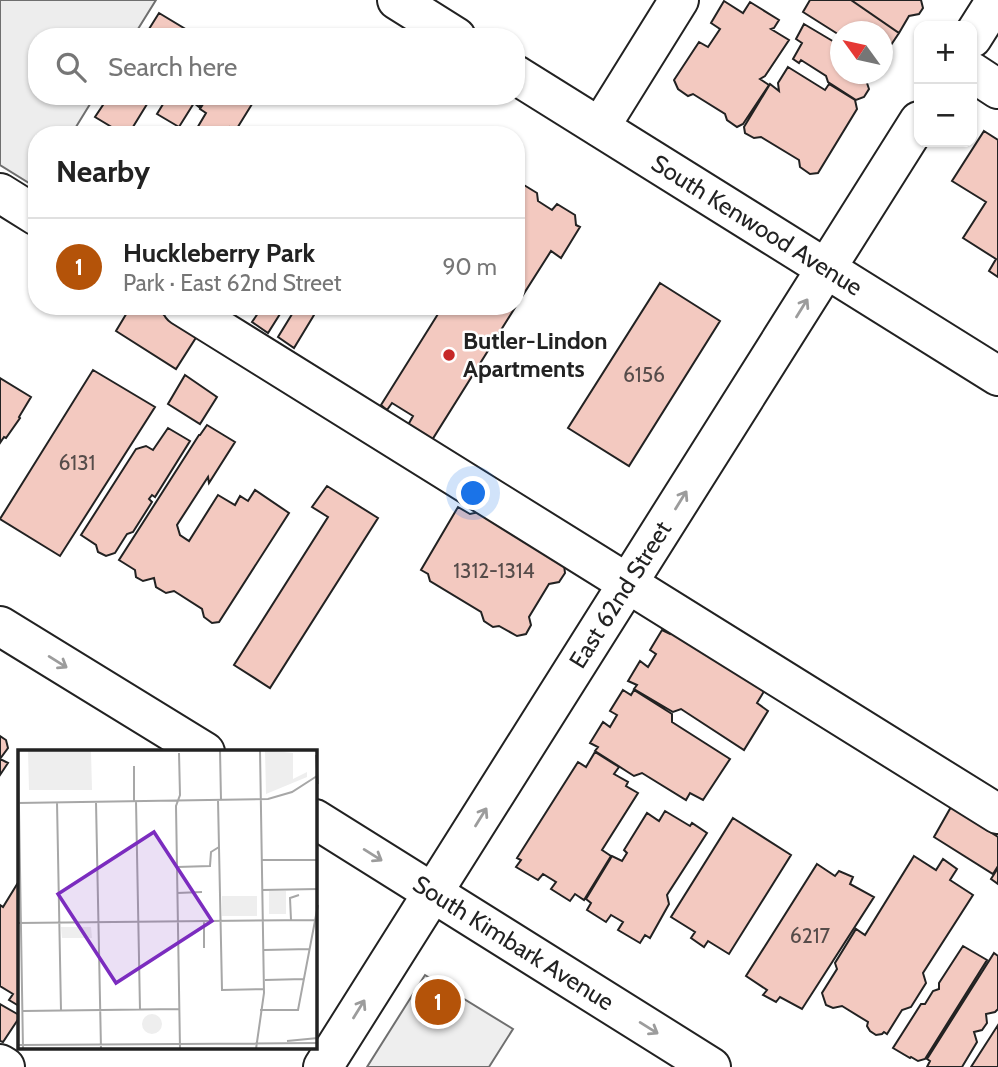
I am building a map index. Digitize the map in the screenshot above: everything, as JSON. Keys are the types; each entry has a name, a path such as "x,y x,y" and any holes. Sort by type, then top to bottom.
{"street":[{"path":"397,0 442,28"},
{"path":"600,127 679,0"},
{"path":"977,30 996,0"},
{"path":"977,75 998,89"},
{"name":"South Kenwood Avenue","path":"525,81 998,376"},
{"name":"East 62nd Street","path":"323,1067 914,129"},
{"path":"0,193 28,210"},
{"path":"196,315 998,814"},
{"path":"0,626 202,750"},
{"name":"South Kimbark Avenue","path":"317,820 711,1067"},
{"path":"0,1064 5,1067"}],"shaded area":[{"path":"0,0 156,0 139,28 28,28 28,105 89,105 77,126 28,126 28,182 0,165"},
{"path":"425,975 513,1029 489,1067 367,1067"}],"building":[{"path":"810,0 851,0 882,21 830,21 830,29 803,12"},
{"path":"851,0 921,0 923,8 919,14 909,16 899,33 893,29 893,21 882,21"},
{"path":"724,1 743,13 750,2 779,20 771,29 789,40 765,76 760,79 769,85 743,124 737,127 727,120 725,114 693,94 688,96 678,89 674,80 699,42 708,47 720,29 711,23"},
{"path":"159,13 184,28 150,28"},
{"path":"804,24 830,39 830,83 826,76 801,60 799,63 793,59 802,43 796,39"},
{"path":"893,29 899,33 893,42"},
{"path":"788,67 825,90 829,84 855,100 857,109 818,173 810,174 800,167 799,160 761,137 754,138 745,133 744,127 770,84 779,91 778,83"},
{"path":"831,84 867,84 869,89 864,97 856,100"},
{"path":"103,105 146,105 134,126 110,126 95,117"},
{"path":"162,105 193,105 180,126 157,114"},
{"path":"202,105 251,105 238,126 198,126 206,113 200,109"},
{"path":"984,131 998,140 998,277 989,271 996,259 963,238 986,202 952,181 974,147 977,147"},
{"name":"Butler-Lindon Apartments","path":"525,186 537,193 538,201 552,210 557,204 575,215 576,225 580,227 561,258 551,251 525,292"},
{"path":"660,283 720,321 629,466 568,428"},
{"path":"126,315 164,315 197,336 176,369 116,331"},
{"path":"257,315 279,315 268,333 252,322"},
{"path":"291,315 314,315 294,348 278,337"},
{"name":"Butler-Lindon Apartments","path":"437,315 510,315 432,440 408,425 413,416 392,403 387,410 381,405"},
{"path":"93,370 155,407 60,556 0,519"},
{"path":"185,375 217,397 200,424 168,404"},
{"path":"0,378 31,397 20,418 0,443"},
{"path":"207,425 235,442 209,483 208,477 177,525 180,535 189,541 218,495 235,505 240,496 248,501 255,490 289,513 219,622 212,623 204,617 202,609 174,591 166,593 156,587 154,578 143,581 136,577 135,570 119,560"},
{"path":"168,428 190,441 155,497 152,495 149,499 152,502 133,532 127,534 115,553 106,556 98,552 96,545 81,535 136,449 146,446 153,450"},
{"path":"327,486 378,518 270,688 234,665 328,517 312,507"},
{"path":"458,507 470,514 479,512 564,565 565,573 559,582 549,584 529,617 531,625 526,634 517,636 499,626 493,627 484,621 481,612 430,581 428,574 421,570"},
{"path":"662,630 670,634 672,630 766,688 757,703 768,711 744,750 681,709 673,712 634,689 637,685 628,681 640,661 648,667 656,654 650,650"},
{"path":"623,690 631,695 634,690 672,714 672,722 730,759 703,800 690,793 686,800 642,773 634,776 595,751 598,747 590,743 603,722 610,727 617,715 610,711"},
{"path":"0,736 6,740 8,748 0,759"},
{"path":"595,752 619,767 614,774 628,782 626,786 638,793 602,850 611,856 584,900 575,894 570,901 551,889 556,882 543,874 538,880 516,867 521,860 517,858 578,762 586,767"},
{"path":"0,759 8,763 0,775"},
{"path":"951,807 998,837 998,866 993,874 934,837"},
{"path":"665,811 707,833 667,895 669,904 650,938 645,935 640,943 618,930 623,922 611,915 606,922 587,910 591,903 586,899 612,856 622,861 627,853 624,850 647,813 659,821"},
{"path":"733,818 791,855 729,954 708,941 704,947 691,938 695,932 671,917"},
{"path":"914,856 936,870 943,859 957,869 950,880 973,895 923,973 926,983 911,1007 902,1010 887,1034 884,1032 876,1035 870,1031 868,1022 842,1006 833,1008 826,1005 822,993 837,969 835,963 856,929 865,935"},
{"path":"817,864 835,876 839,871 853,877 850,884 874,897 802,1009 780,997 776,1002 763,995 767,990 746,976"},
{"path":"998,868 998,884 991,879"},
{"path":"18,883 18,1005 9,1000 13,994 0,986 0,905 3,907"},
{"path":"963,946 987,960 925,1059 918,1061 910,1058 893,1048 921,1004 925,1004 933,991 939,989 939,983"},
{"path":"994,953 998,956 998,1009 986,1014 987,1023 982,1030 974,1032 977,1042 962,1067 927,1067 930,1061 927,1059"},
{"path":"0,1004 18,1014 18,1020 3,1042 0,1041"},
{"path":"998,1025 998,1067 971,1067"}],"place":[{"name":"Butler-Lindon Apartments","path":"449,355"},
{"name":"Huckleberry Park","path":"438,1002"}]}
